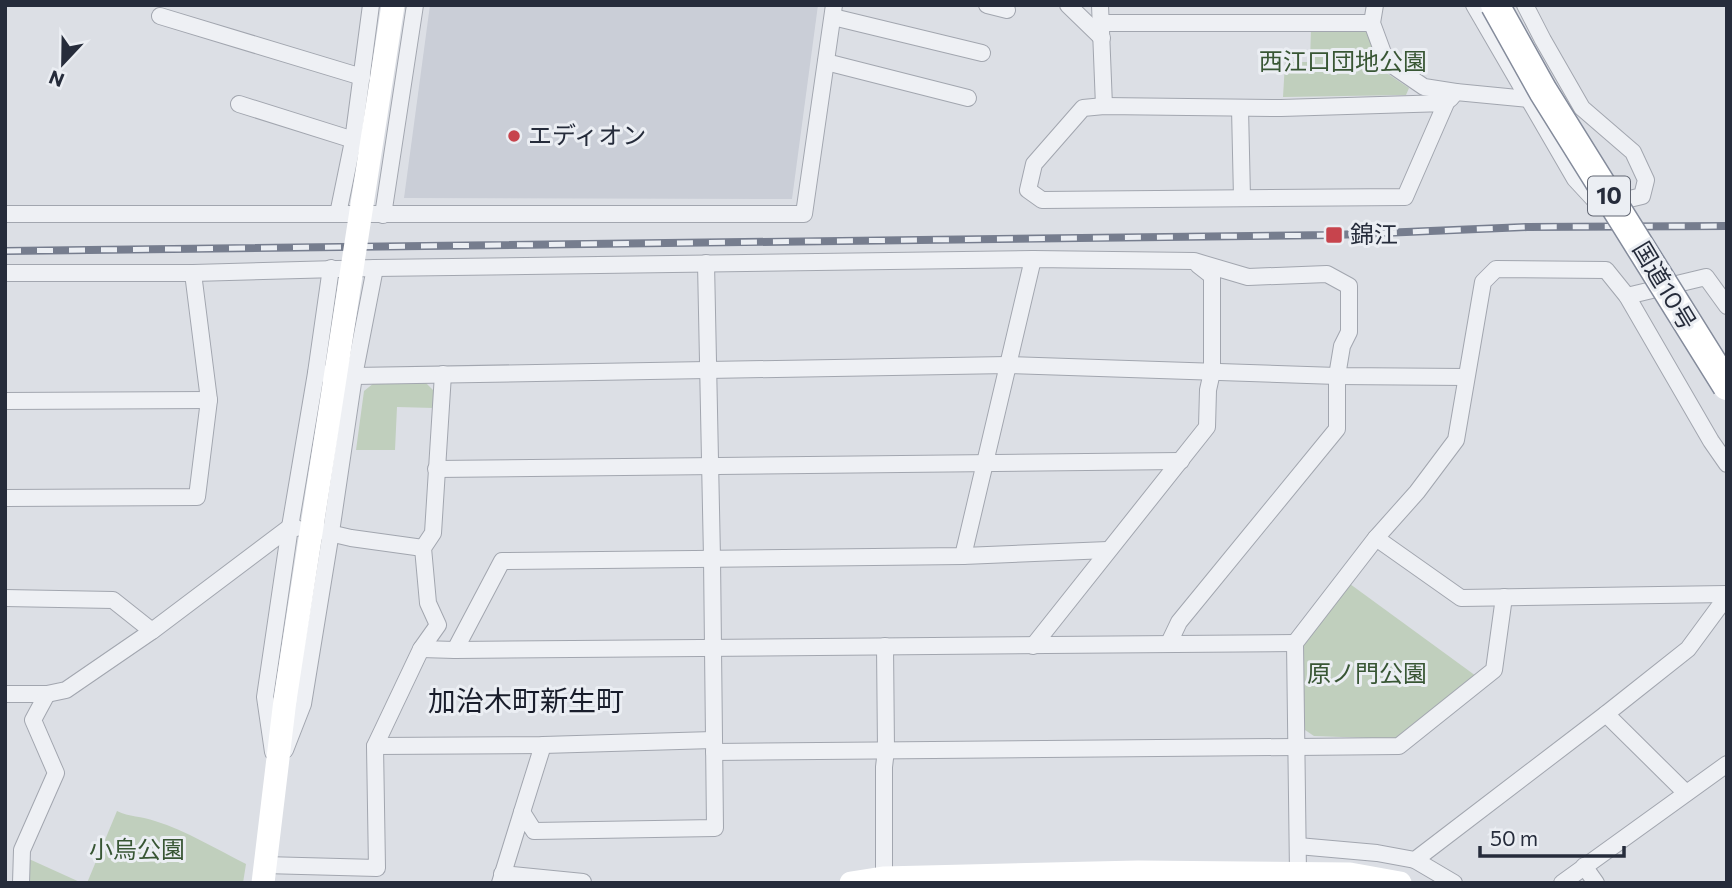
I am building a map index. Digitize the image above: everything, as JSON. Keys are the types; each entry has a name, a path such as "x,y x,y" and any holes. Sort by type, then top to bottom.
{"highway":[{"name":"国道10号","path":"1495,5 1543,91 1727,386"}],"street":[{"path":"338,214 353,141 372,5"},
{"path":"393,5 285,699 264,874 377,868 375,746 421,649 438,625 428,603 423,548 433,533 443,374"},
{"path":"383,215 415,5"},
{"path":"987,5 1007,10"},
{"path":"1068,5 1102,30 1372,23"},
{"path":"1100,5 1104,106"},
{"path":"1375,5 1372,23 1386,61 1424,88 1451,98"},
{"path":"1474,5 1576,179 1600,206 1642,196 1646,180 1633,152 1582,108 1525,5"},
{"path":"5,215 804,214 833,11 982,53"},
{"path":"160,16 362,77"},
{"path":"826,62 968,98"},
{"path":"1451,98 1405,197 1042,200 1028,190 1034,164 1083,108 1240,108 1451,98 1529,99"},
{"path":"239,104 353,141 393,148"},
{"path":"1240,108 1242,198"},
{"path":"963,556 1033,259"},
{"path":"5,274 1033,259 1194,261 1248,276 1327,274 1349,286 1349,332 1342,346 1337,376 1337,429 1179,622 1169,643"},
{"path":"1032,646 1207,427 1208,390 1212,372 1212,276 1194,261"},
{"path":"522,811 534,831 715,828 705,263"},
{"path":"276,775 265,697 331,268"},
{"path":"276,775 303,704 354,376 375,268"},
{"path":"1298,873 1295,643 1456,440 1483,282 1496,270 1606,270 1627,296 1727,464"},
{"path":"5,498 197,497 209,400 192,273"},
{"path":"1627,296 1706,277 1727,306"},
{"path":"316,373 354,376 1007,365 1337,376 1466,377"},
{"path":"5,401 209,400"},
{"path":"436,469 1181,461"},
{"path":"5,694 47,694 66,690 152,631 290,527 423,548"},
{"path":"1376,538 1461,598 1727,595"},
{"path":"455,650 502,561 963,556 1108,550"},
{"path":"1415,860 1688,649 1727,595"},
{"path":"375,746 714,746 886,750 1398,746 1494,670 1504,597"},
{"path":"5,598 113,600 152,631"},
{"path":"421,649 1295,643"},
{"path":"884,880 885,646"},
{"path":"20,883 22,850 56,773 33,720 47,694"},
{"path":"1606,714 1686,793"},
{"path":"542,746 501,878 583,882"},
{"path":"1562,883 1727,764"},
{"path":"1298,846 1377,853 1415,860 1454,883"},
{"path":"5,847 22,850"},
{"path":"1584,866 1596,883"},
{"path":"851,883 884,880 1298,873 1350,874 1400,883"}],"shaded area":[{"path":"430,5 818,5 792,199 404,198"}],"green space":[{"name":"西江口団地公園","path":"1311,29 1368,31 1379,68 1409,88 1406,95 1283,97 1285,62 1310,62"},
{"path":"425,382 435,392 434,408 397,407 395,450 356,450 364,391 374,383"},
{"name":"原ノ門公園","path":"1350,584 1476,676 1397,739 1314,736 1305,730 1302,645"},
{"name":"小烏公園","path":"117,811 179,830 246,864 243,883 87,883"},
{"name":"小烏公園","path":"29,859 82,883 28,883"}],"railway":[{"path":"5,251 1334,235 1527,227 1727,226"}],"place":[{"name":"エディオン","path":"514,136"},
{"name":"錦江","path":"1334,235"}],"district":[{"name":"加治木町新生町","path":"526,701"}]}
